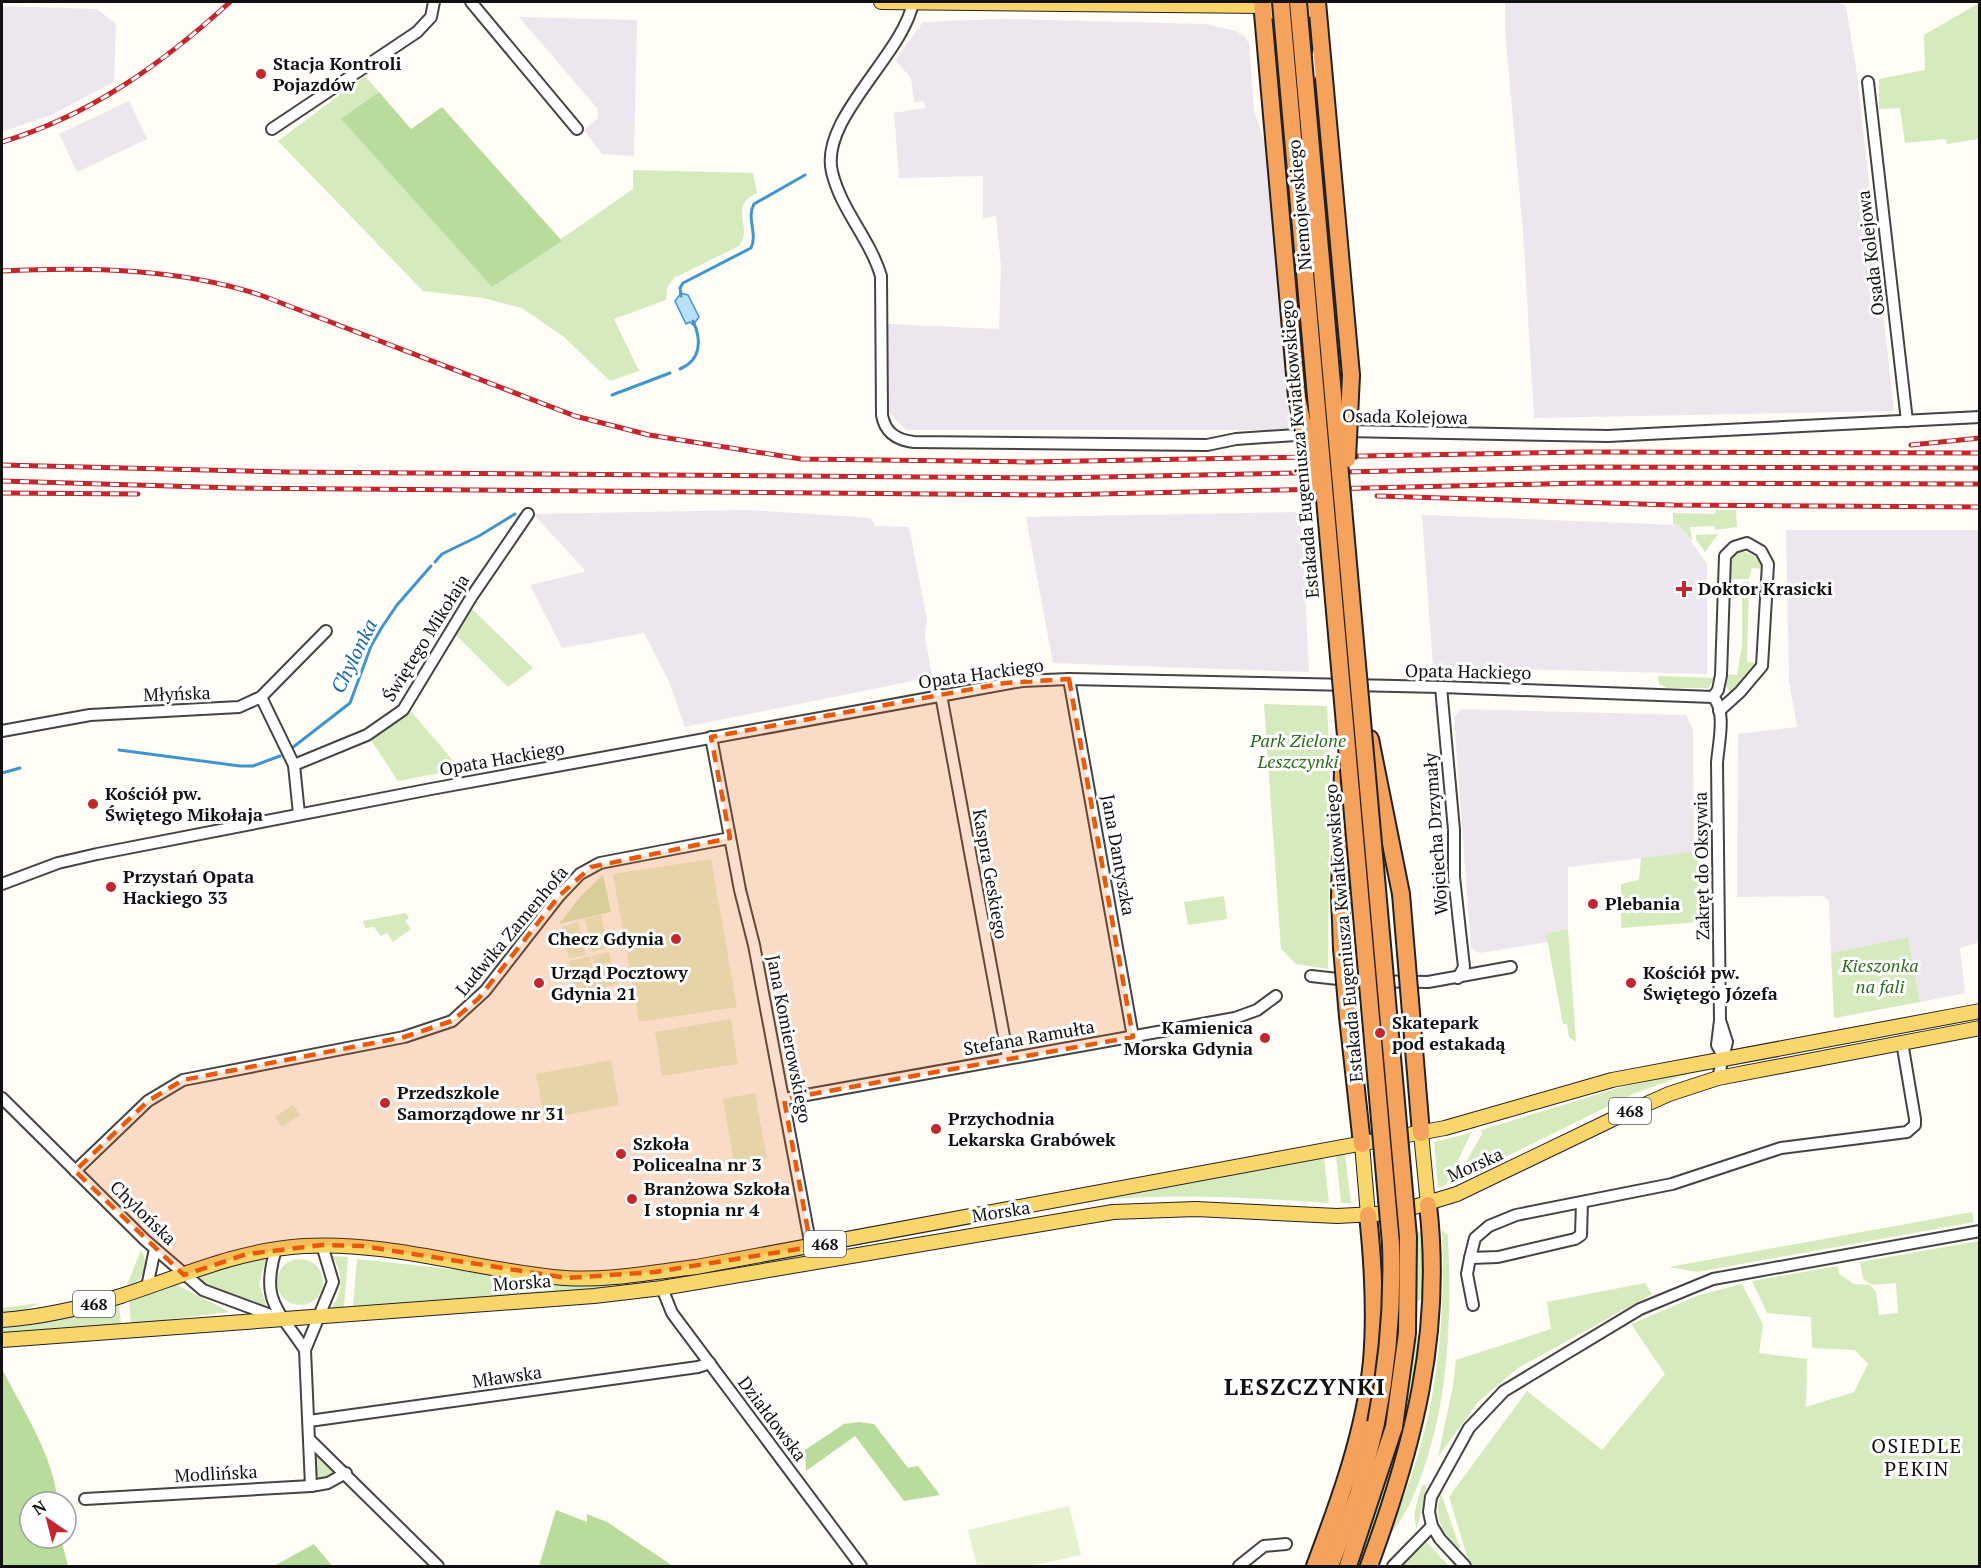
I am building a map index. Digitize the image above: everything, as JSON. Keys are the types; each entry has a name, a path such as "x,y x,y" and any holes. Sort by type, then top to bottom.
{"highway":[{"name":"Estakada Eugeniusza Kwiatkowskiego","path":"1281,2 1391,1244 1387,1369 1358,1495 1330,1566"},
{"name":"Estakada Eugeniusza Kwiatkowskiego","path":"1298,2 1408,1238 1407,1333 1394,1427 1348,1566"},
{"path":"1316,2 1351,375 1345,529"},
{"path":"1265,3 1266,46 1297,397 1328,543"},
{"path":"1360,692 1401,894 1421,1133"},
{"path":"1343,697 1340,896 1348,1017 1362,1144"},
{"path":"1369,1566 1407,1454 1422,1389 1429,1334 1432,1254 1428,1205"},
{"path":"1315,1566 1337,1508 1360,1432 1371,1362 1373,1328 1368,1215"},
{"path":"1373,1328 1429,1334"}],"main road":[{"path":"881,2 1265,3 1277,14 1292,15 1316,2"},
{"name":"Morska","path":"2,1320 50,1314 147,1287 225,1259 276,1249 322,1245 362,1246 567,1278 613,1277 696,1267 1421,1133 1589,1085 1980,1011"},
{"name":"Morska","path":"2,1341 594,1296 662,1288 1113,1212 1196,1209 1322,1216 1368,1215 1428,1205 1494,1178 1669,1094 1718,1078 1980,1028"},
{"path":"1421,1133 1428,1205"},
{"path":"1362,1144 1368,1215"}],"street":[{"path":"272,129 417,32 431,17 434,2"},
{"path":"471,2 577,129"},
{"name":"Osada Kolejowa","path":"913,2 901,36 876,68 848,112 830,159 836,184 875,254 881,276 882,415 890,434 897,439 914,442 1207,445 1236,439 1362,430 1513,436 1608,436 1980,417"},
{"name":"Niemojewskiego","path":"1266,46 1288,92 1311,356 1312,410 1328,433 1341,408 1329,354 1306,90 1321,42"},
{"name":"Osada Kolejowa","path":"1868,82 1907,420"},
{"name":"Świętego Mikołaja","path":"294,765 367,735 403,710 472,596 528,514"},
{"path":"1713,697 1718,690 1721,675 1725,556 1734,547 1752,544 1761,551 1768,564 1762,666 1740,692 1719,711"},
{"name":"Młyńska","path":"2,731 90,715 239,707 261,697 326,631"},
{"name":"Opata Hackiego","path":"299,814 1005,683 1069,679 1441,687 1713,697"},
{"name":"Jana Dantyszka","path":"1069,679 1133,1037"},
{"name":"Wojciecha Drzymały","path":"1441,687 1454,830 1454,877 1464,967 1458,978"},
{"name":"Kaspra Geskiego","path":"941,695 1008,1058"},
{"path":"2,884 68,861 299,814 294,765 261,697"},
{"name":"Zakręt do Oksywia","path":"1713,697 1717,701 1719,711 1720,1020 1727,1042 1718,1078"},
{"path":"711,737 730,838"},
{"name":"Jana Komierowskiego","path":"730,838 784,1099 811,1247"},
{"name":"Ludwika Zamenhofa","path":"75,1171 148,1101 183,1080 404,1037 452,1021 478,999 565,889 591,867 613,860 730,838"},
{"path":"1311,976 1389,982 1458,978 1511,967"},
{"name":"Stefana Ramułta","path":"784,1099 1235,1018 1257,1010 1276,996"},
{"path":"1473,1305 1467,1274 1475,1238 1489,1226 1516,1215 1672,1184 1781,1148 1907,1132 1915,1125 1916,1119 1902,1042"},
{"name":"Chylońska","path":"2,1098 184,1275 212,1294 282,1319"},
{"path":"1470,1258 1498,1257 1575,1239 1581,1235 1582,1202"},
{"path":"1465,1566 1440,1539 1432,1526 1429,1505 1435,1485 1469,1428 1504,1391 1605,1328 1659,1299 1713,1279 1980,1231"},
{"path":"311,1486 305,1350 333,1282 322,1245"},
{"path":"147,1287 155,1249"},
{"path":"276,1249 268,1281 282,1319 305,1350"},
{"name":"Działdowska","path":"662,1288 667,1305 861,1566"},
{"name":"Mławska","path":"309,1421 698,1367 710,1363"},
{"path":"309,1439 438,1566"},
{"name":"Modlińska","path":"85,1499 311,1486 328,1483 346,1473"},
{"path":"1393,1566 1432,1526"},
{"path":"1239,1566 1264,1546 1286,1544"}],"highlighted area":[{"path":"1069,679 1133,1037 784,1099 811,1247 655,1272 567,1278 362,1246 322,1245 247,1254 184,1275 75,1171 148,1101 183,1080 404,1037 452,1021 478,999 559,896 591,867 730,838 711,737 1005,683"}],"shaded area":[{"path":"1505,2 1837,2 1846,6 1857,74 1894,411 1534,418 1523,231 1505,31"},
{"path":"2,6 97,9 116,24 114,82 53,114 2,132"},
{"path":"519,17 637,20 634,156 602,154 584,130 598,118 598,109"},
{"path":"1001,19 1205,24 1236,31 1245,37 1249,44 1254,111 1265,143 1291,430 906,430 889,412 888,324 999,329 1001,265 996,216 983,218 983,176 899,178 894,113 925,108 924,101 914,102 911,78 895,60 923,22"},
{"path":"129,101 147,139 77,172 59,134"},
{"path":"749,510 871,518 875,526 909,527 927,620 925,636 932,677 685,727 669,682 644,633 562,648 530,585 584,572 584,569 533,514"},
{"path":"1301,512 1309,672 1053,663 1026,517"},
{"path":"1422,515 1679,525 1707,564 1707,674 1433,667"},
{"path":"1786,530 1979,530 1980,942 1960,948 1965,993 1920,1002 1908,937 1831,953 1829,901 1823,896 1737,897 1738,734 1797,727 1789,681"},
{"path":"1462,709 1686,715 1693,730 1694,852 1568,867 1568,929 1546,933 1548,942 1479,953 1471,948 1454,717"}],"green space":[{"path":"1979,3 1979,139 1947,144 1946,139 1905,143 1900,108 1879,109 1879,79 1925,70 1924,35"},
{"path":"365,76 379,92 342,120 492,287 633,189 633,170 753,173 757,193 748,198 744,204 743,239 739,246 674,278 667,288 666,300 614,319 639,371 610,381 564,337 522,308 483,298 423,291 278,141"},
{"path":"379,92 411,129 442,107 562,241 492,287 341,119"},
{"path":"1716,510 1736,510 1737,527 1715,530 1715,526 1690,527 1692,542 1679,525 1673,524 1673,513 1715,514"},
{"path":"1718,534 1705,552 1696,540 1696,535"},
{"path":"1745,552 1759,558 1763,569 1752,568 1749,579 1729,579 1730,561 1737,553"},
{"path":"1742,582 1749,582 1747,662 1757,663 1735,690 1730,692 1726,686 1726,674 1737,675 1742,646"},
{"path":"470,607 533,668 508,687 454,633"},
{"path":"1658,676 1715,678 1708,688 1667,688 1659,684"},
{"name":"Park Zielone Leszczynki","path":"1264,704 1327,706 1330,767 1328,969 1296,964 1281,949"},
{"path":"410,710 460,769 398,781 371,740 405,717"},
{"path":"1698,851 1700,922 1621,928 1621,884 1639,880 1641,858"},
{"path":"711,859 737,1007 639,1022 613,874"},
{"path":"603,875 611,912 559,924 581,896"},
{"path":"1224,896 1227,919 1188,925 1184,902"},
{"path":"406,913 409,918 405,921 411,929 393,942 387,933 381,936 374,927 365,928 363,921"},
{"path":"601,915 608,948 592,952 585,919"},
{"path":"578,922 586,955 569,959 562,926"},
{"path":"1568,929 1576,1042 1569,1037 1567,1024 1563,1024 1546,933"},
{"name":"Kieszonka na fali","path":"1908,937 1920,1002 1834,1018 1831,953"},
{"path":"609,952 617,984 600,988 592,956"},
{"path":"590,956 598,990 576,995 569,961"},
{"path":"731,1019 738,1064 662,1076 655,1032"},
{"path":"611,1060 619,1105 544,1119 536,1074"},
{"path":"1695,1071 1633,1094 1463,1178 1461,1171 1482,1134 1481,1130 1618,1088"},
{"path":"755,1093 767,1159 734,1164 723,1099"},
{"path":"293,1105 300,1115 282,1127 275,1117"},
{"path":"1471,1133 1446,1185 1438,1188 1434,1142"},
{"path":"1345,1153 1351,1203 1341,1203 1336,1155"},
{"path":"1324,1158 1329,1203 1187,1197 1102,1200"},
{"path":"1972,1212 1974,1222 1947,1227 1697,1272 1669,1267"},
{"path":"1415,1230 1422,1233 1424,1296 1417,1302"},
{"path":"1442,1230 1448,1235 1449,1302 1441,1402 1434,1435 1412,1499 1385,1542 1413,1471 1431,1404 1439,1347 1443,1288"},
{"path":"1979,1241 1979,1566 1470,1566 1449,1497 1527,1391 1602,1450 1665,1374 1631,1324 1699,1295 1742,1284 1763,1325 1759,1353 1807,1359 1806,1407 1854,1392 1868,1364 1855,1350 1812,1348 1811,1317 1767,1313 1752,1281 1838,1266 1839,1274 1854,1284 1870,1285 1876,1292 1879,1315 1898,1313 1896,1283 1872,1285 1863,1279 1860,1262"},
{"path":"141,1250 145,1261 144,1272 138,1280 127,1285"},
{"path":"332,1256 348,1257 344,1307 331,1308 340,1289 339,1269"},
{"path":"266,1259 259,1284 267,1308 227,1295 192,1278 226,1266"},
{"path":"300,1259 309,1260 316,1266 322,1273 322,1291 316,1298 309,1304 300,1305 291,1304 284,1298 278,1291 277,1282 278,1273 284,1266 291,1260"},
{"path":"357,1259 450,1269 567,1286 611,1284 611,1288 353,1306"},
{"path":"1645,1283 1652,1294 1518,1368 1478,1402 1438,1457 1456,1360 1551,1329 1547,1302"},
{"path":"177,1285 230,1312 131,1324 129,1301"},
{"path":"40,1303 23,1311 2,1313 2,1308"},
{"path":"119,1304 121,1324 2,1333 2,1327 68,1318"},
{"path":"1415,1336 1422,1337 1400,1457 1369,1544 1356,1566 1393,1453 1406,1395"},
{"path":"2,1369 44,1450 56,1490 18,1490 18,1550 64,1550 68,1566 2,1566"},
{"path":"859,1422 874,1424 908,1468 918,1466 940,1495 904,1501 855,1436 806,1471 805,1450 844,1424"},
{"path":"316,1451 334,1468 329,1479 320,1479 315,1473 313,1462"},
{"path":"1427,1484 1417,1529 1416,1508 1422,1486"},
{"path":"1441,1493 1459,1550 1441,1524 1438,1510"},
{"path":"1069,1506 1081,1555 1030,1566 977,1566 968,1530"},
{"path":"556,1510 587,1522 587,1514 607,1522 673,1566 539,1566"},
{"path":"1427,1542 1449,1566 1402,1566"},
{"path":"314,1544 332,1566 274,1566"}],"water":[{"path":"681,293 688,295 699,317 693,325 690,322 686,324 675,301"}],"waterway":[{"name":"Chylonka","path":"681,296 680,288 683,283 751,248 753,243 751,215 754,204 805,175"},
{"name":"Chylonka","path":"680,369 692,360 698,349 698,335 693,321"},
{"name":"Chylonka","path":"612,395 670,373"},
{"name":"Chylonka","path":"435,562 442,554 479,536 515,514"},
{"name":"Chylonka","path":"292,748 350,703 371,646 382,627 397,605 431,566"},
{"name":"Chylonka","path":"119,750 240,766 253,766 280,756"},
{"name":"Chylonka","path":"2,773 20,768"}],"railway":[{"path":"2,142 66,117 124,85 178,46 230,2"},
{"path":"2,271 68,269 134,271 232,287 263,296 575,416 649,435 801,459 1028,462 1584,452 1980,453"},
{"path":"1911,445 1980,438"},
{"path":"2,465 288,472 1055,478 1584,467 1980,468"},
{"path":"2,481 236,488 1057,495 1585,483 1980,484"},
{"path":"2,493 138,494"},
{"path":"1377,496 1674,505 1980,507"}],"place":[{"name":"Stacja Kontroli Pojazdów","path":"261,74"},
{"name":"Doktor Krasicki","path":"1684,589"},
{"name":"Kościół pw. Świętego Mikołaja","path":"93,804"},
{"name":"Przystań Opata Hackiego 33","path":"111,887"},
{"name":"Plebania","path":"1593,904"},
{"name":"Checz Gdynia","path":"676,939"},
{"name":"Urząd Pocztowy Gdynia 21","path":"539,983"},
{"name":"Kościół pw. Świętego Józefa","path":"1631,983"},
{"name":"Skatepark pod estakadą","path":"1380,1033"},
{"name":"Kamienica Morska Gdynia","path":"1265,1038"},
{"name":"Przedszkole Samorządowe nr 31","path":"385,1103"},
{"name":"Przychodnia Lekarska Grabówek","path":"936,1129"},
{"name":"Szkoła Policealna nr 3","path":"621,1154"},
{"name":"Branżowa Szkoła I stopnia nr 4","path":"632,1199"}],"district":[{"name":"LESZCZYNKI","path":"1305,1387"},
{"name":"OSIEDLE PEKIN","path":"1917,1458"}]}
